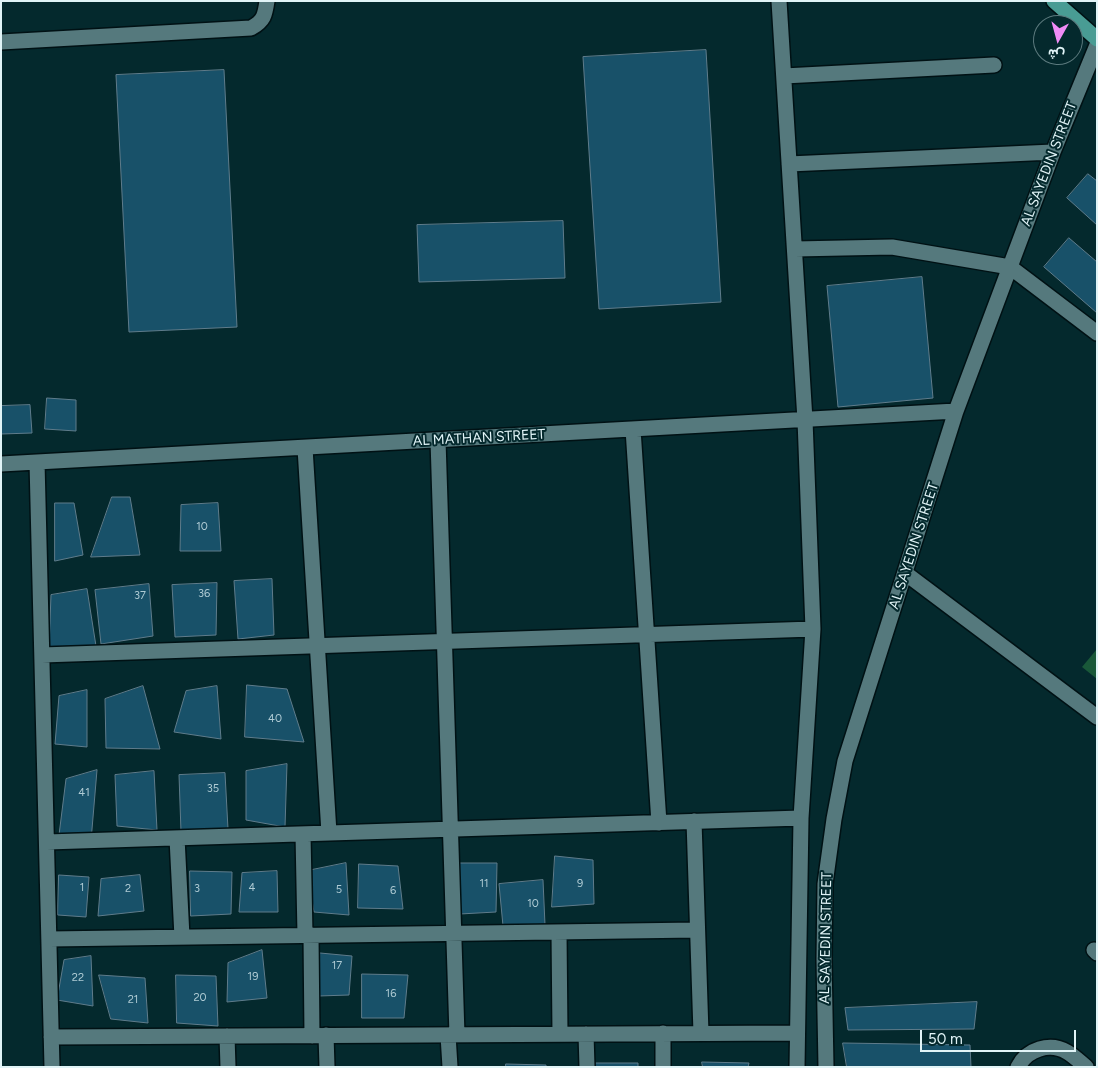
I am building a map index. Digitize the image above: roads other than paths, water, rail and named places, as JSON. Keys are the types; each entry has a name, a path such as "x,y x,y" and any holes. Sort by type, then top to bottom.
{"main road":[{"path":"1054,1 1097,39"}],"street":[{"path":"1,42 251,28 259,24 266,12 267,1"},
{"name":"AL SAYEDIN STREET","path":"779,1 805,420 813,629 800,818 797,1067"},
{"name":"AL SAYEDIN STREET","path":"826,1067 825,884 834,819 845,761 956,411 1053,152 1097,45"},
{"path":"784,76 994,64"},
{"path":"789,164 1053,152"},
{"path":"794,249 892,246 1010,267 1097,333"},
{"name":"AL MATHAN STREET","path":"1,464 956,411"},
{"path":"633,429 659,823"},
{"path":"438,440 454,933 453,1035 450,1067"},
{"path":"305,448 328,834"},
{"path":"38,462 52,1067"},
{"path":"905,572 1097,717"},
{"path":"42,655 813,629"},
{"path":"47,842 800,818"},
{"path":"694,821 701,1033"},
{"path":"303,834 308,935 319,1036 326,1067"},
{"path":"177,838 182,937"},
{"path":"49,939 697,930"},
{"path":"559,932 560,1034"},
{"path":"662,1067 663,1033"},
{"path":"52,1037 797,1033"},
{"path":"586,1034 587,1067"},
{"path":"226,1036 228,1067"},
{"path":"1018,1067 1026,1056 1034,1051 1050,1047 1066,1051 1086,1067"}]}
